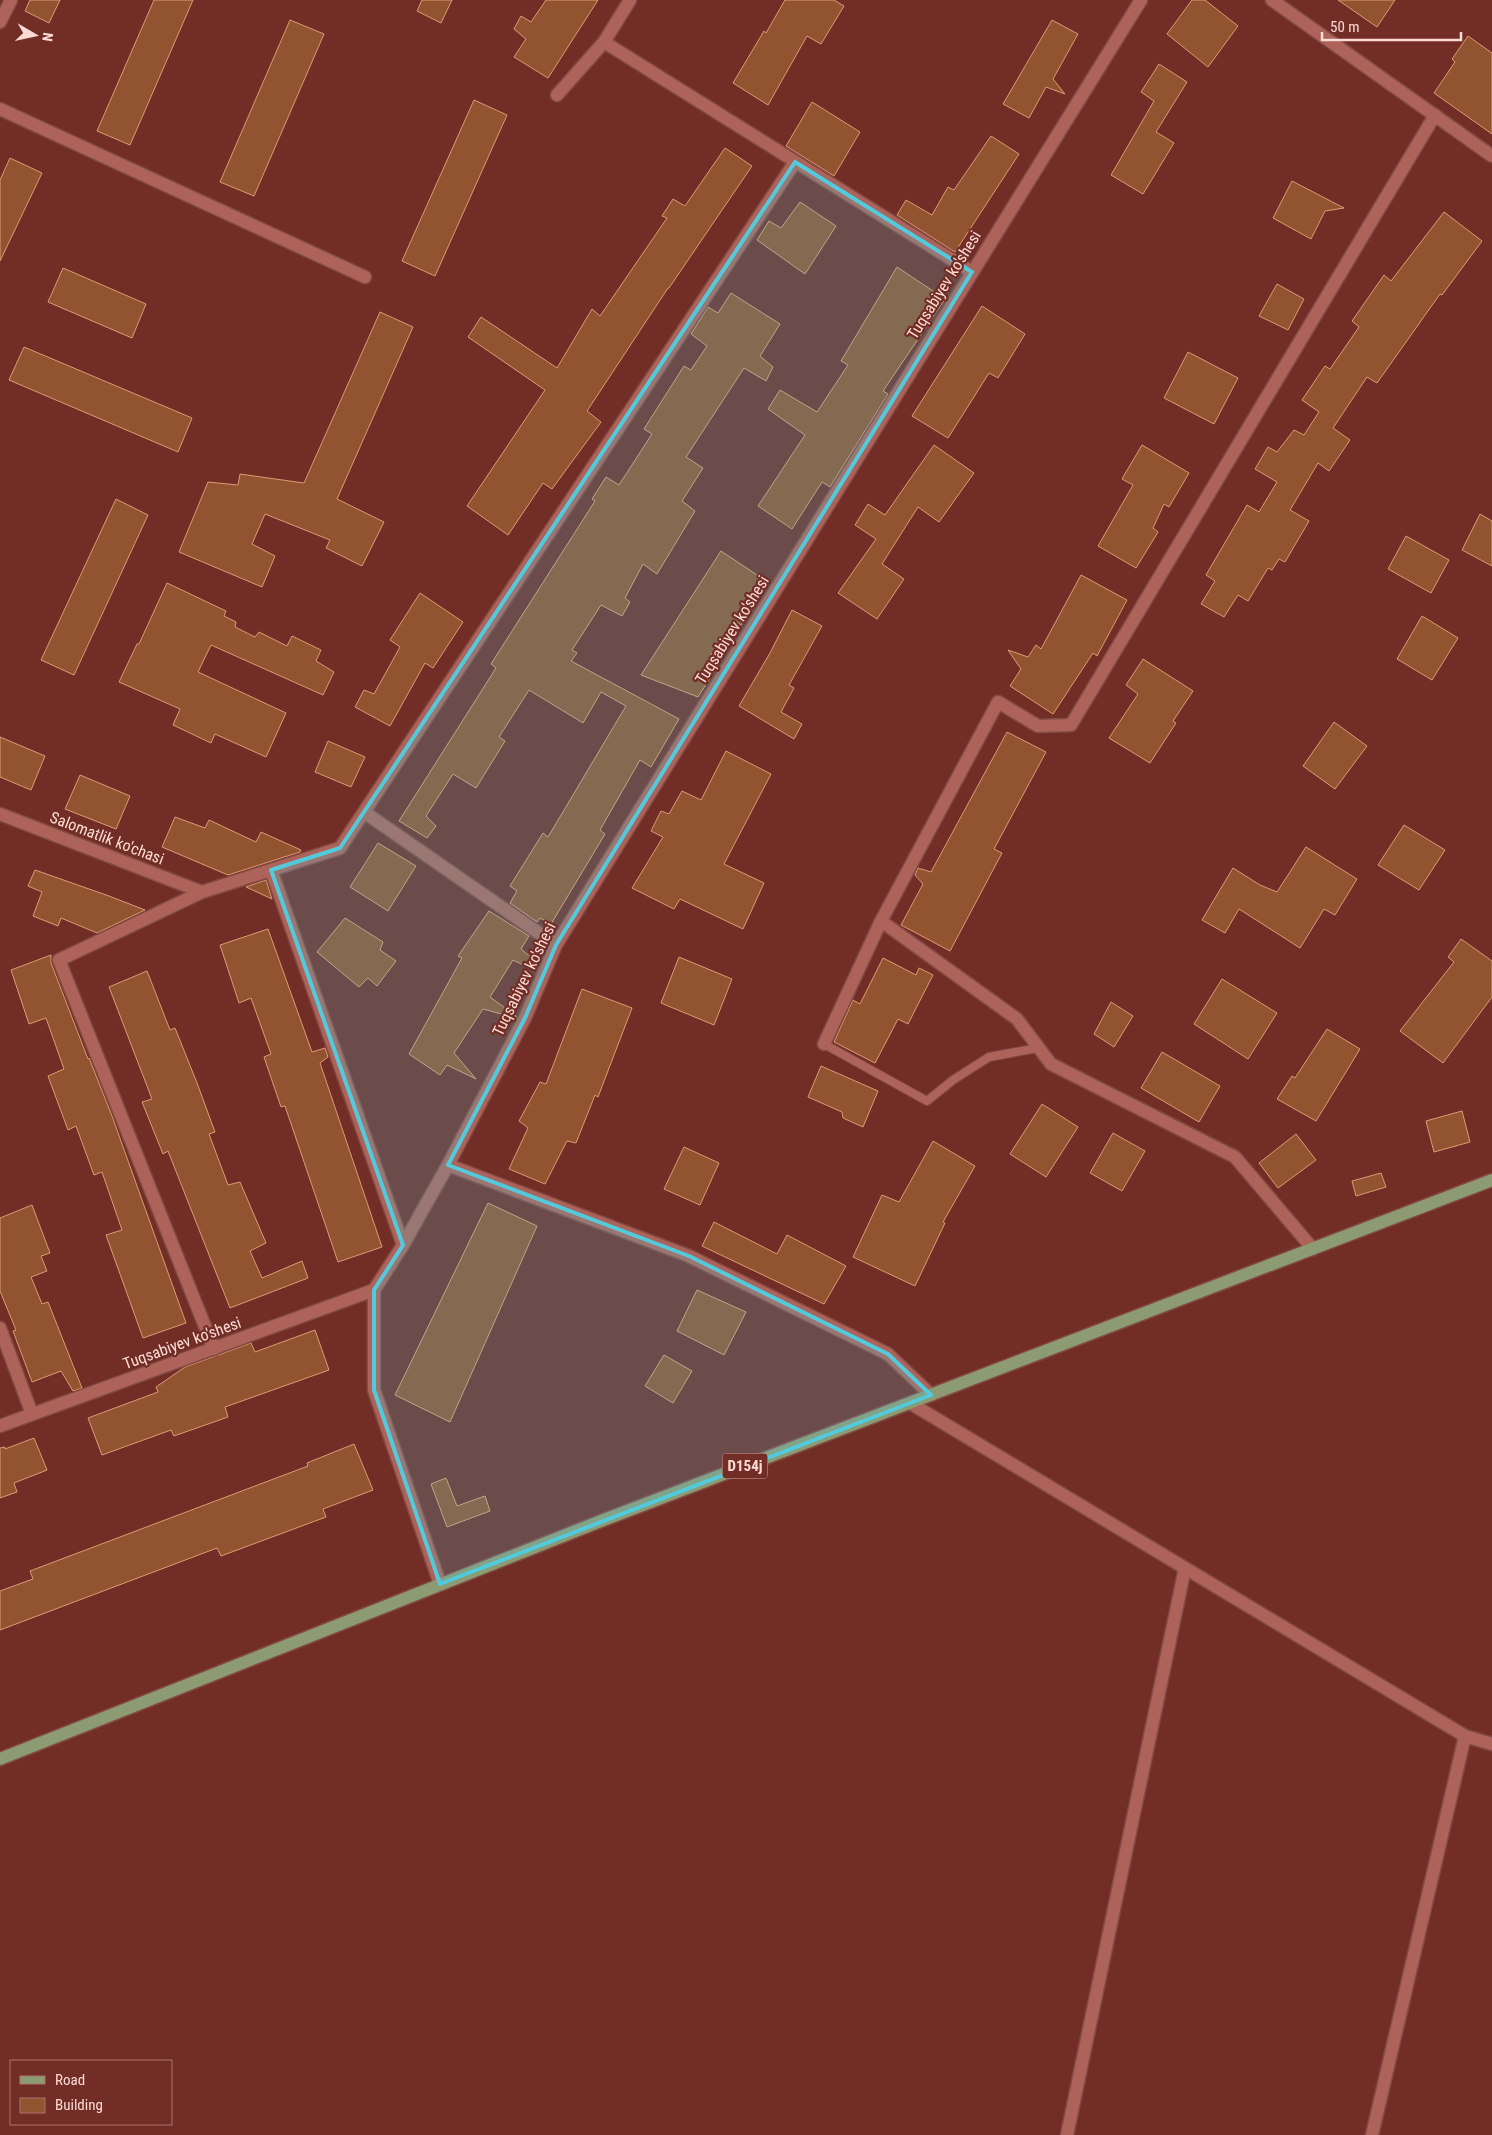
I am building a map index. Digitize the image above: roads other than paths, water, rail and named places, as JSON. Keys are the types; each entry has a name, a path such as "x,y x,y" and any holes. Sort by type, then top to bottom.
{"main road":[{"name":"D154j","path":"0,1759 440,1584 1492,1180"}],"street":[{"path":"0,22 11,0"},
{"path":"557,96 604,42 630,0"},
{"name":"Tuqsabiyev ko'shesi","path":"0,1426 374,1290 403,1245 448,1165 526,1018 556,945 1141,0"},
{"path":"1272,0 1492,156"},
{"path":"604,42 972,272"},
{"path":"0,109 365,277"},
{"path":"824,1044 882,921 998,702 1038,726 1071,725 1435,115"},
{"path":"214,1349 59,960 202,892 340,848 795,162"},
{"path":"364,812 556,945"},
{"name":"Salomatlik ko'chasi","path":"0,814 202,892"},
{"path":"271,870 403,1245"},
{"path":"882,921 1017,1019 1051,1064 1235,1156 1313,1249"},
{"path":"448,1165 688,1256 888,1354 931,1394"},
{"path":"374,1290 374,1390 440,1584"},
{"path":"0,1328 32,1414"},
{"path":"910,1403 1465,1736 1492,1744"},
{"path":"1067,2135 1185,1568"},
{"path":"1372,2135 1465,1736"}],"lane":[{"path":"824,1044 927,1100 989,1057 1038,1048"}]}
